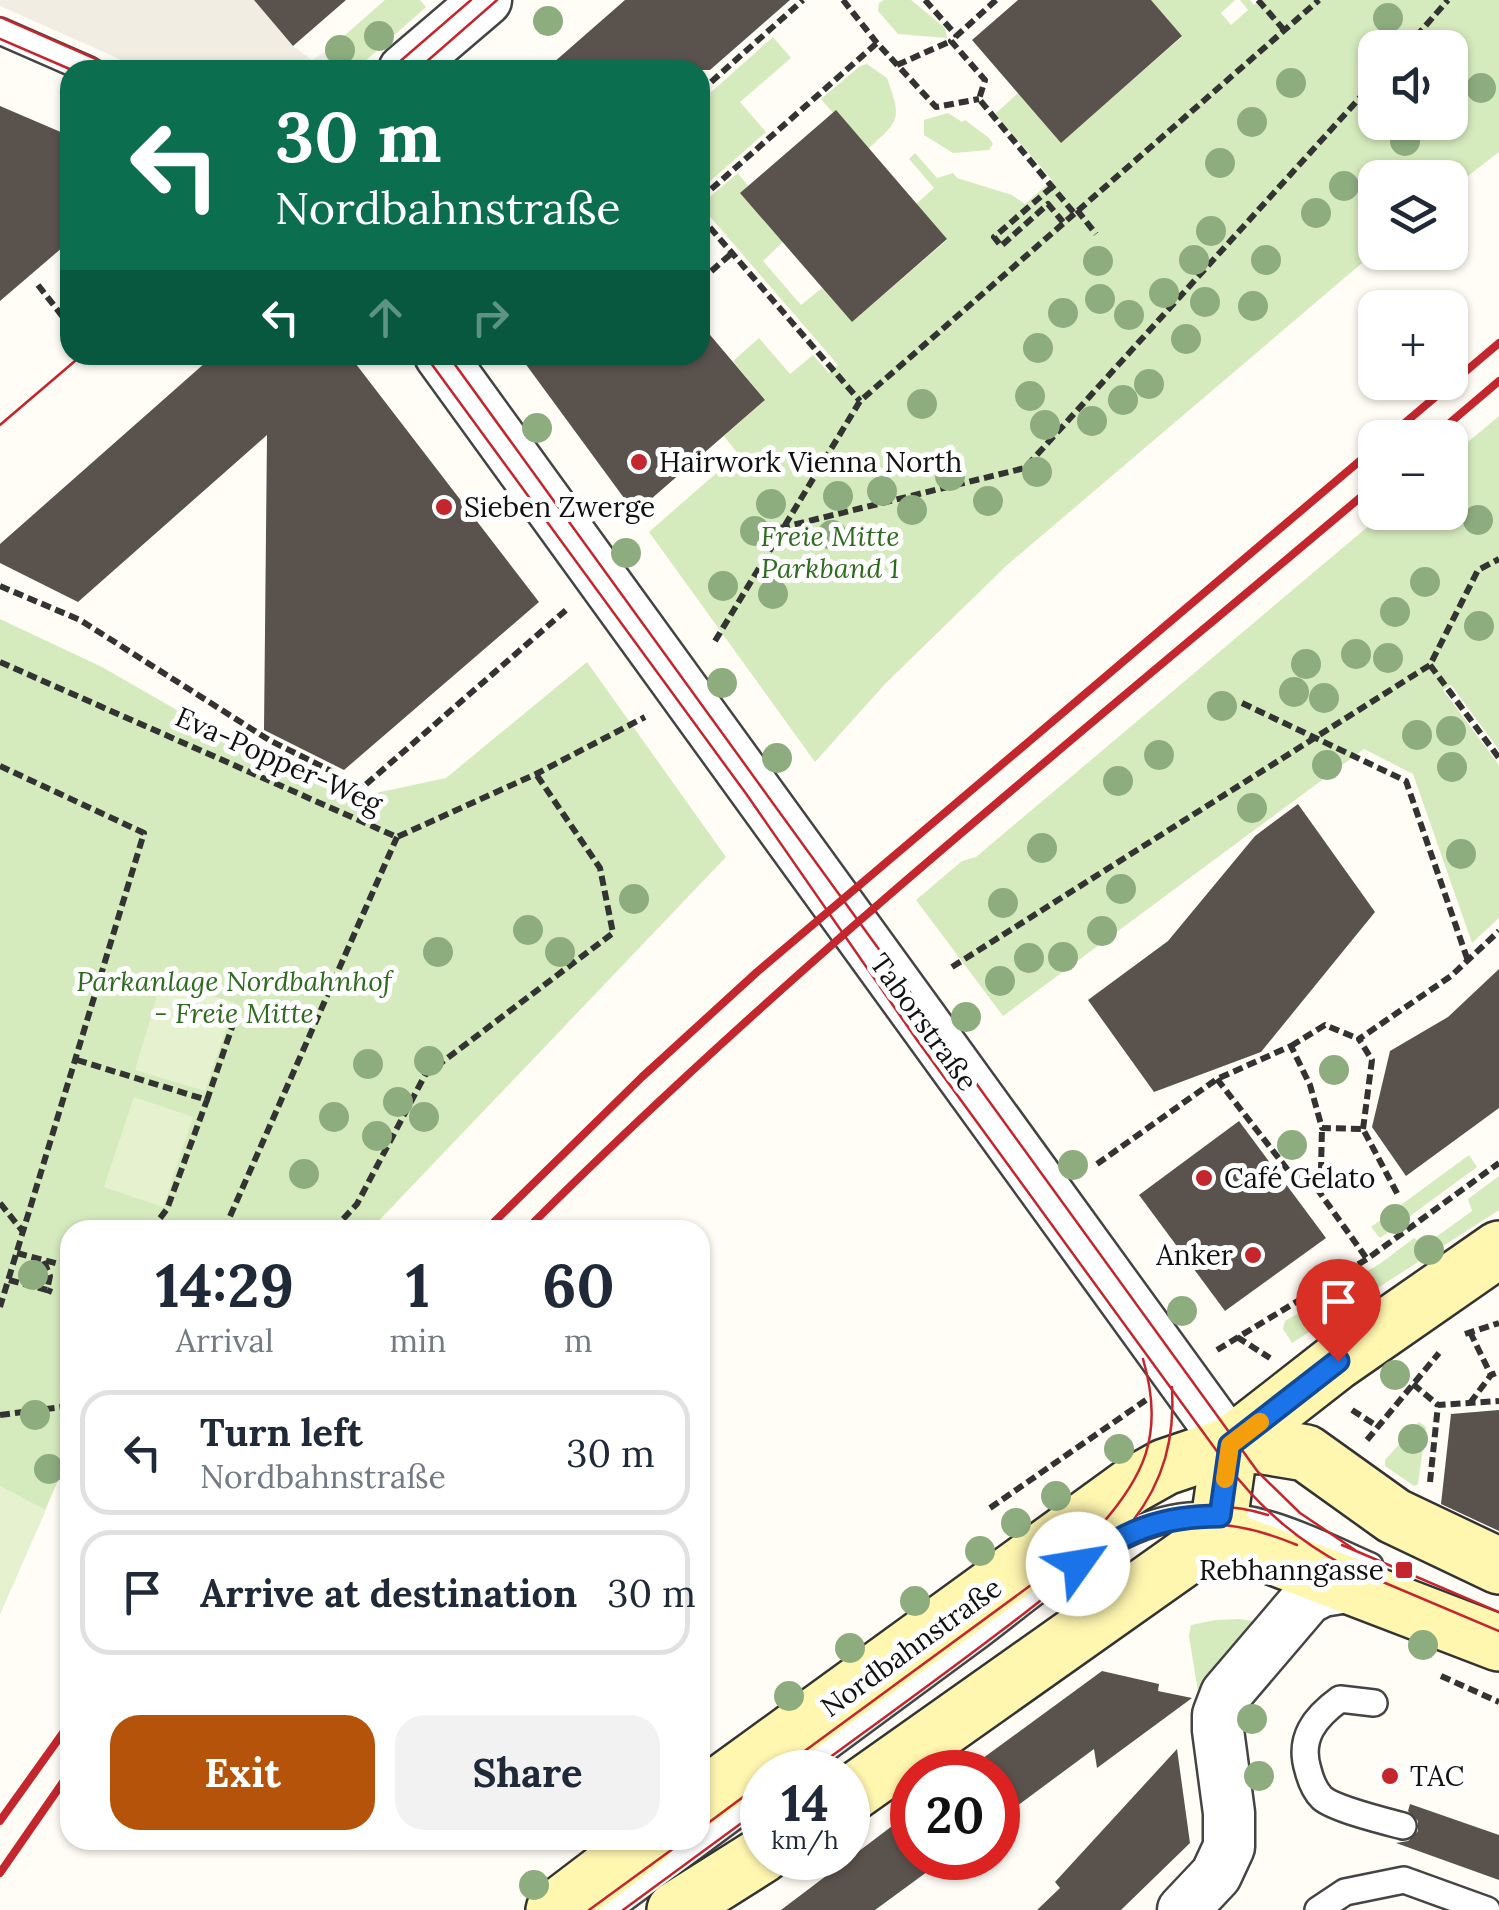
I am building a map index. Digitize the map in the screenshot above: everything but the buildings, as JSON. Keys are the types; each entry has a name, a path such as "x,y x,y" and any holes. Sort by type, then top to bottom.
{"main road":[{"name":"Nordbahnstraße","path":"710,1792 1132,1486 1164,1467 1230,1445 1338,1361 1499,1249"},
{"path":"870,1780 1219,1525 1230,1445 1306,1453 1394,1516 1499,1566"},
{"path":"1219,1525 1353,1586 1499,1643"},
{"path":"554,1910 633,1850"},
{"path":"675,1910 740,1869"}],"street":[{"path":"416,60 486,0"},
{"name":"Taborstraße","path":"447,365 1230,1445"},
{"path":"1185,1908 1216,1875 1229,1846 1228,1800 1218,1730 1218,1715 1226,1694 1307,1600 1322,1591 1353,1586"}],"lane":[{"path":"0,31 66,60"},
{"path":"1219,1525 1250,1518 1286,1528 1499,1620"},
{"name":"Nordbahnstraße","path":"824,1750 1110,1542 1165,1520 1219,1525"},
{"path":"1374,1703 1340,1699 1320,1713 1307,1733 1304,1759 1322,1798 1403,1826"},
{"path":"710,1834 740,1812"},
{"path":"608,1910 689,1850"},
{"path":"1318,1910 1345,1892 1404,1880 1488,1910"}],"path":[{"path":"710,83 803,0"},
{"path":"853,0 844,2 936,107 979,99"},
{"path":"925,0 985,80 979,99"},
{"path":"897,65 954,38 996,0"},
{"path":"1258,0 1284,30"},
{"path":"715,640 860,401 1320,0"},
{"path":"1422,30 1448,0"},
{"path":"710,190 877,43"},
{"path":"979,99 1096,234"},
{"path":"780,528 1025,468 1358,100"},
{"path":"1052,187 994,238 1001,246 1048,204 1064,222"},
{"path":"710,228 860,401"},
{"path":"710,272 732,253"},
{"path":"38,285 60,313"},
{"path":"952,967 1430,665 1478,570 1499,559"},
{"path":"0,586 80,620 269,740 363,788 566,610"},
{"name":"Eva-Popper-Weg","path":"0,662 397,837 536,774 645,717"},
{"path":"1430,665 1499,758"},
{"path":"1242,703 1406,780 1468,961"},
{"path":"0,766 144,834 0,1307"},
{"path":"342,1220 357,1204 425,1075 612,933 600,868 536,774"},
{"path":"228,1220 397,837"},
{"path":"1359,1039 1468,961 1499,931"},
{"path":"158,1220 167,1209 238,1010"},
{"path":"1097,1164 1217,1079 1291,1046 1325,1025 1359,1039 1372,1060 1363,1130 1398,1196"},
{"path":"1291,1046 1310,1084 1322,1128 1322,1168 1314,1186"},
{"path":"77,1060 207,1100"},
{"path":"1217,1079 1290,1174 1314,1186 1368,1260"},
{"path":"1322,1128 1363,1130"},
{"path":"1227,1342 1368,1260 1499,1163"},
{"path":"0,1203 24,1233"},
{"path":"17,1253 60,1264"},
{"path":"9,1280 50,1291 44,1260"},
{"path":"1470,1403 1495,1373 1465,1334 1499,1322"},
{"path":"1238,1337 1270,1358"},
{"path":"1352,1410 1377,1426 1449,1344"},
{"path":"1412,1384 1438,1405 1499,1401"},
{"path":"1429,1490 1438,1405"},
{"path":"0,1415 60,1407"},
{"path":"990,1508 1133,1410"}],"green space":[{"path":"385,0 420,0 426,7 366,60 337,60 329,49"},
{"path":"884,0 911,0 945,28 947,38 898,34 878,11"},
{"name":"Freie Mitte Parkband 1","path":"1151,0 1235,0 1221,13 1231,25 1248,10 1240,0 1250,0 1254,5 1259,0 1499,0 1499,152 1468,176 1468,160 1358,160 1358,266 1006,566 885,684 815,762 649,532 738,454 724,436 765,400 733,361 759,338 790,374 813,355 829,373 838,365 710,217 710,197 738,173 748,186 741,193 783,242 763,261 801,305 822,288 852,322 947,240 916,204 934,188 909,159 915,153 937,178 953,173 957,178 1012,195 1025,204 1052,180 995,114 1018,93 1061,142 1182,37"},
{"path":"773,37 791,58 740,102 766,132 710,181 710,93"},
{"path":"867,64 887,78 896,111 887,132 868,149 821,99"},
{"path":"948,113 989,138 993,144 989,150 953,153 924,135 924,120"},
{"path":"1499,416 1499,750 1451,685 1443,690 1499,765 1499,918 1472,943 1413,774 1364,749 1003,1016 916,900 962,861 976,857 1364,530 1468,530 1468,442"},
{"name":"Parkanlage Nordbahnhof - Freie Mitte","path":"0,619 102,667 243,748 357,797 446,778 587,662 726,857 380,1220 60,1220 60,1476 0,1614"},
{"path":"162,980 235,1003 205,1091 135,1070"},
{"path":"134,1097 193,1117 163,1207 104,1187"},
{"path":"1469,1155 1477,1167 1380,1238 1371,1227"},
{"path":"1499,1176 1499,1210 1292,1343 1283,1329 1285,1321 1381,1263 1414,1238 1425,1245 1472,1211 1468,1199"},
{"path":"1419,1422 1426,1427 1418,1484 1414,1486 1385,1466 1385,1460"},
{"path":"0,1486 46,1510 0,1614"},
{"path":"1240,1619 1271,1624 1200,1704 1189,1636 1191,1625"}],"shaded area":[{"path":"0,0 254,0 293,46 312,60 122,60 0,6"},
{"path":"329,49 337,60 312,60"}],"tram line":[{"path":"402,60 471,0"},
{"path":"428,60 497,0"},
{"path":"0,17 98,60"},
{"path":"0,39 60,65"},
{"path":"0,425 70,365"},
{"path":"432,365 747,795 917,1040 1227,1465 1281,1523 1347,1567"},
{"path":"455,365 1258,1472 1300,1513 1355,1550"},
{"path":"1093,1534 1126,1494 1146,1454 1152,1410 1143,1359"},
{"path":"1132,1522 1160,1475 1172,1424 1172,1387"},
{"path":"806,1750 1094,1541 1141,1519 1190,1508 1216,1506 1268,1515"},
{"path":"840,1750 1074,1575 1134,1539 1173,1527 1209,1524 1245,1528 1297,1545"},
{"path":"1342,1545 1499,1612"},
{"path":"1338,1563 1499,1631"},
{"path":"710,1822 740,1799"},
{"path":"710,1846 740,1824"},
{"path":"589,1910 671,1850"},
{"path":"623,1910 705,1850"}],"railway":[{"path":"1408,420 1499,343"},
{"path":"1453,420 1499,381"},
{"path":"496,1220 642,1077 757,972 1358,462"},
{"path":"536,1220 836,941 1358,499"},
{"path":"0,1821 60,1737"},
{"path":"0,1873 60,1786"}],"slow traffic":[{"path":"1225,1479 1230,1445 1260,1422"}],"place":[{"name":"Hairwork Vienna North","path":"639,462"},
{"name":"Sieben Zwerge","path":"444,507"},
{"name":"Café Gelato","path":"1204,1178"},
{"name":"Anker","path":"1253,1255"},
{"name":"Rebhanngasse","path":"1404,1570"},
{"name":"TAC","path":"1390,1776"}],"route":[{"path":"1078,1564 1140,1527 1188,1516 1220,1516 1230,1445 1338,1361"}]}
